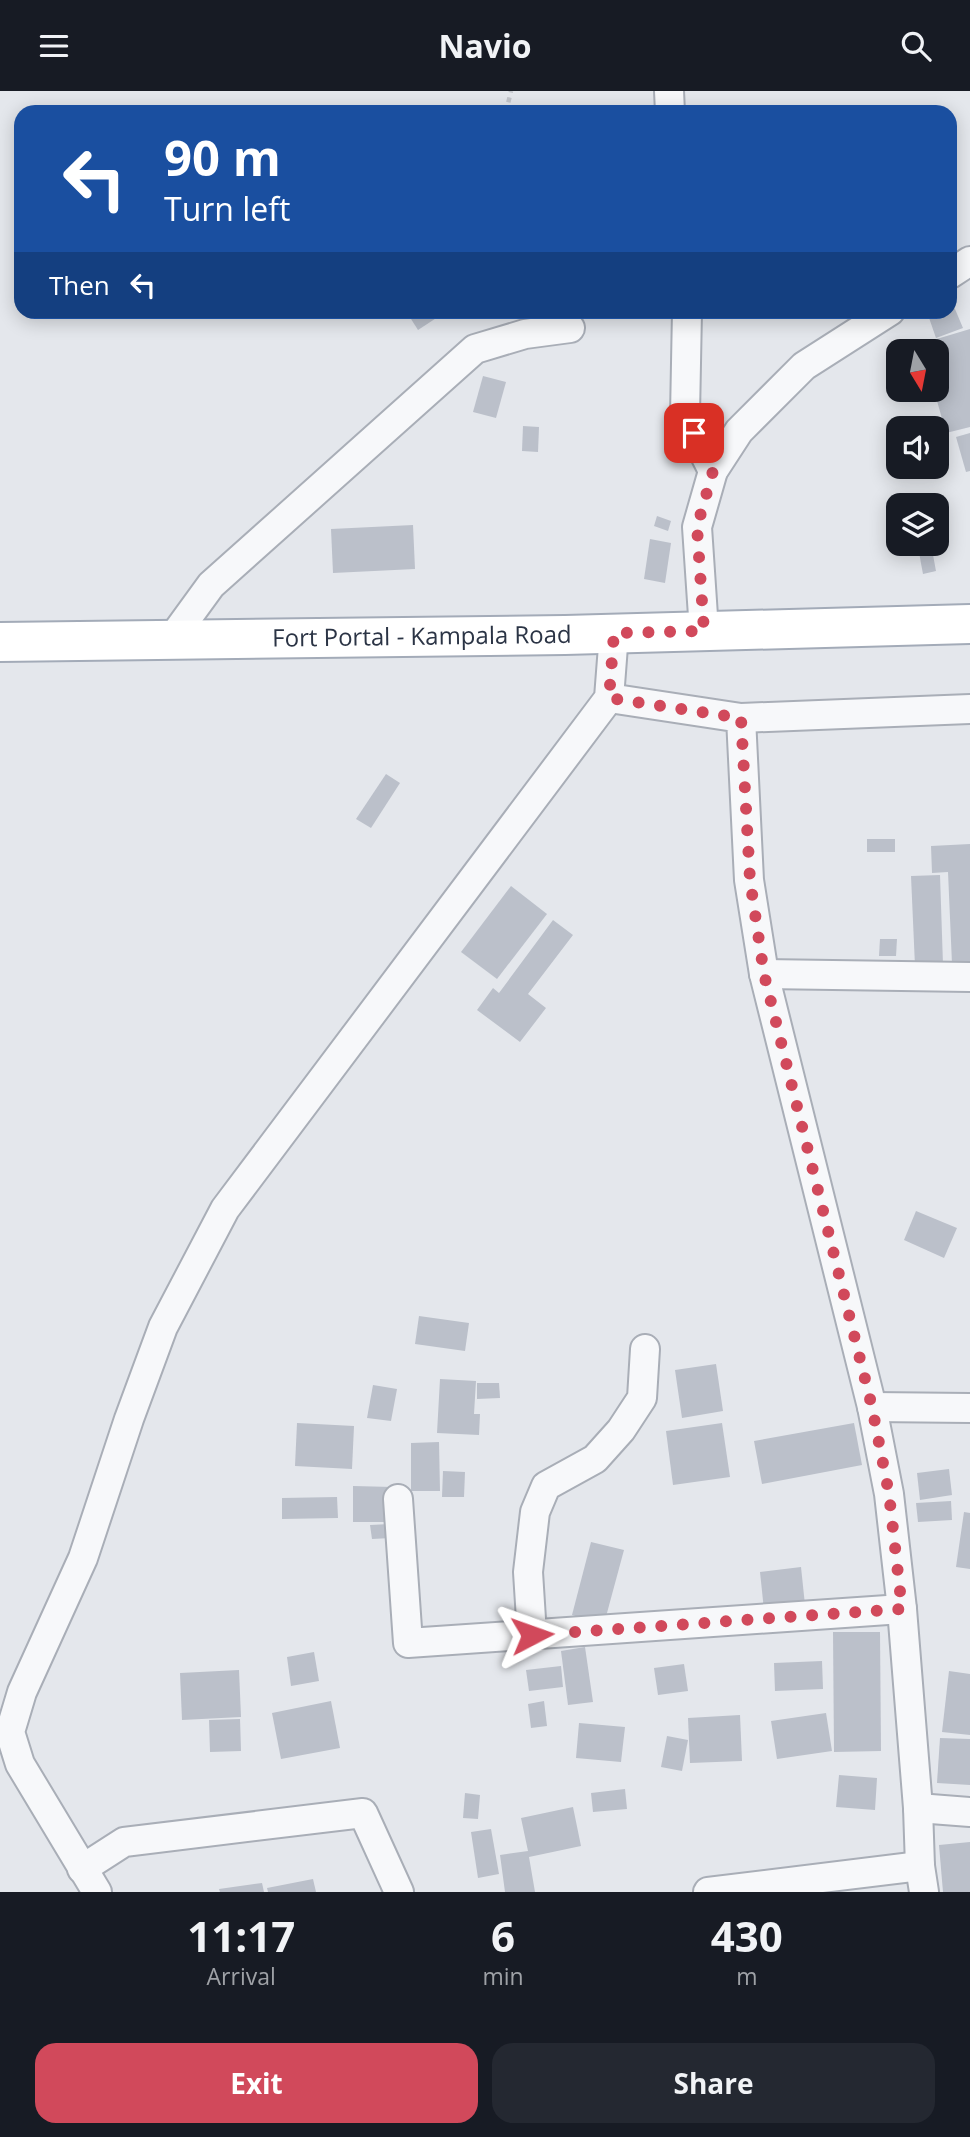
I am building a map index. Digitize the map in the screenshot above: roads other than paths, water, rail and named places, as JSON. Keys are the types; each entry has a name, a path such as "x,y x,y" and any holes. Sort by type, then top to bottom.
{"main road":[{"name":"Fort Portal - Kampala Road","path":"0,642 565,635 970,624"}],"street":[{"path":"687,319 685,415 713,471"},
{"path":"704,631 697,527 713,471 739,431 804,366 877,319"},
{"path":"171,640 211,585 475,349 525,334 570,328"},
{"path":"399,1892 363,1813 124,1842 90,1880 20,1764 10,1732 22,1692 83,1558 163,1327 225,1209 609,698 614,633"},
{"path":"609,698 741,718 970,709"},
{"path":"708,1892 922,1879 902,1609 889,1494 872,1407 764,974 750,880 741,718"},
{"path":"764,974 970,977"},
{"path":"532,1635 528,1573 535,1512 546,1486 595,1459 621,1430 642,1398 645,1349"},
{"path":"872,1407 970,1408"},
{"path":"398,1499 408,1643 902,1609"},
{"path":"918,1808 970,1812"}]}
